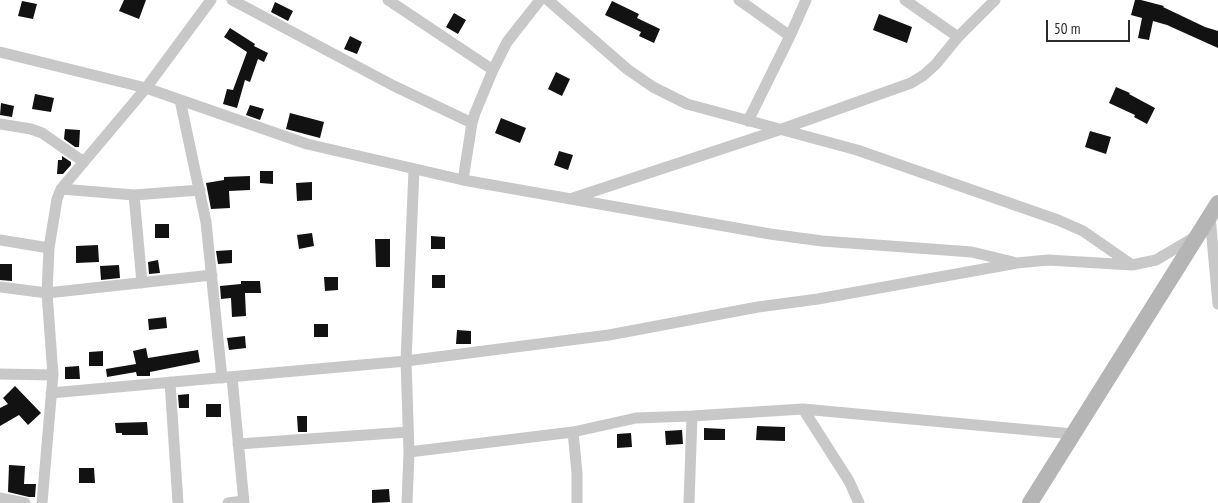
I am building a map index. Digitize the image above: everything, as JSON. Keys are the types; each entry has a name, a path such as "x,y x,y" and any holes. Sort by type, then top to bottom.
{"main road":[{"path":"1030,503 1214,210"}],"street":[{"path":"42,503 53,375 47,293 49,248 57,198 61,189 146,88 211,0"},
{"path":"232,0 394,86 472,123"},
{"path":"388,0 493,70"},
{"path":"463,180 472,123 493,70 507,42 540,0"},
{"path":"548,0 627,69 653,87 687,104 857,150 1058,220 1083,231 1132,265"},
{"path":"739,0 790,36"},
{"path":"748,121 806,0"},
{"path":"906,0 958,37"},
{"path":"569,199 782,129 911,83 936,64 958,37 995,0"},
{"path":"0,52 146,88 307,144 463,180 770,234 972,252 1017,263"},
{"path":"180,100 206,222 212,276 238,444 244,502 228,503"},
{"path":"0,124 31,129 42,133 84,162"},
{"path":"407,503 406,361 414,169"},
{"path":"61,189 134,195 200,190"},
{"path":"134,195 142,283"},
{"path":"1214,210 1218,304"},
{"path":"51,393 406,361 609,335 758,307 818,299 1017,263 1048,260 1132,265 1156,260 1198,235"},
{"path":"0,240 49,248"},
{"path":"0,287 47,293 212,276"},
{"path":"0,374 53,375"},
{"path":"170,382 178,503"},
{"path":"803,409 849,481 859,503"},
{"path":"408,452 573,432 636,418 803,409 1073,434"},
{"path":"689,503 692,416"},
{"path":"238,444 408,432"},
{"path":"573,432 577,473 577,503"},
{"path":"0,498 25,503"}],"building":[{"path":"124,0 146,0 139,19 119,11"},
{"path":"1135,0 1164,6 1205,27 1218,31 1218,48 1167,25 1153,21 1149,40 1138,38 1142,18 1131,15"},
{"path":"22,1 37,4 33,19 18,16"},
{"path":"612,1 639,14 637,18 660,29 654,43 639,36 641,32 605,15"},
{"path":"275,2 293,11 288,21 271,12"},
{"path":"454,13 466,20 458,34 446,27"},
{"path":"879,14 912,27 907,43 873,30"},
{"path":"230,28 255,44 254,46 268,53 264,62 258,59 250,82 245,80 237,108 223,104 227,89 233,90 247,52 224,37"},
{"path":"350,36 362,42 357,54 344,49"},
{"path":"556,72 570,79 562,96 548,89"},
{"path":"1116,87 1155,108 1147,124 1134,117 1135,115 1109,103"},
{"path":"35,94 54,98 51,112 32,109"},
{"path":"1,103 14,106 12,117 0,115"},
{"path":"250,105 264,109 260,120 246,115"},
{"path":"290,113 324,122 320,138 286,129"},
{"path":"501,118 526,128 520,143 495,133"},
{"path":"65,129 80,130 79,147 75,147 64,139"},
{"path":"1090,131 1111,137 1106,154 1085,147"},
{"path":"559,151 573,155 568,170 554,165"},
{"path":"62,156 71,162 71,165 63,174 57,174 58,160 62,160"},
{"path":"260,171 273,171 273,184 260,183"},
{"path":"250,176 250,190 229,191 230,208 211,209 206,183 224,180 224,177"},
{"path":"312,182 312,200 297,201 296,183"},
{"path":"155,224 169,224 169,238 155,238"},
{"path":"312,233 314,246 299,249 297,235"},
{"path":"431,236 445,237 445,249 431,249"},
{"path":"375,239 390,239 390,267 376,267"},
{"path":"98,245 99,262 76,263 76,246"},
{"path":"232,250 232,263 218,264 216,251"},
{"path":"158,260 160,273 149,274 148,262"},
{"path":"0,264 12,264 12,281 0,280"},
{"path":"119,265 120,278 101,280 100,266"},
{"path":"432,275 445,275 445,288 432,288"},
{"path":"324,277 338,277 338,290 325,291"},
{"path":"241,281 260,281 261,293 245,293 246,316 232,317 231,298 221,299 220,286 241,284"},
{"path":"166,317 167,328 149,330 148,319"},
{"path":"314,324 328,324 328,337 314,337"},
{"path":"457,330 471,331 471,344 456,344"},
{"path":"245,336 246,348 229,350 227,338"},
{"path":"146,348 148,358 198,350 200,362 150,372 150,376 137,376 136,372 107,377 106,369 136,364 133,351"},
{"path":"103,351 103,366 89,366 89,352"},
{"path":"79,366 80,379 65,379 65,367"},
{"path":"15,386 41,413 28,425 19,415 0,426 0,408 8,404 3,398"},
{"path":"189,394 189,408 179,408 178,395"},
{"path":"206,404 221,404 221,417 206,417"},
{"path":"297,416 307,416 307,432 298,432"},
{"path":"147,422 148,435 122,435 122,433 116,433 115,423"},
{"path":"757,426 785,427 785,441 756,440"},
{"path":"704,428 725,429 725,440 704,440"},
{"path":"682,430 683,444 666,445 665,431"},
{"path":"631,433 632,447 617,448 617,434"},
{"path":"9,465 25,466 24,484 36,484 35,497 8,492"},
{"path":"79,468 94,468 95,483 79,483"},
{"path":"389,489 390,502 372,503 372,490"}]}
